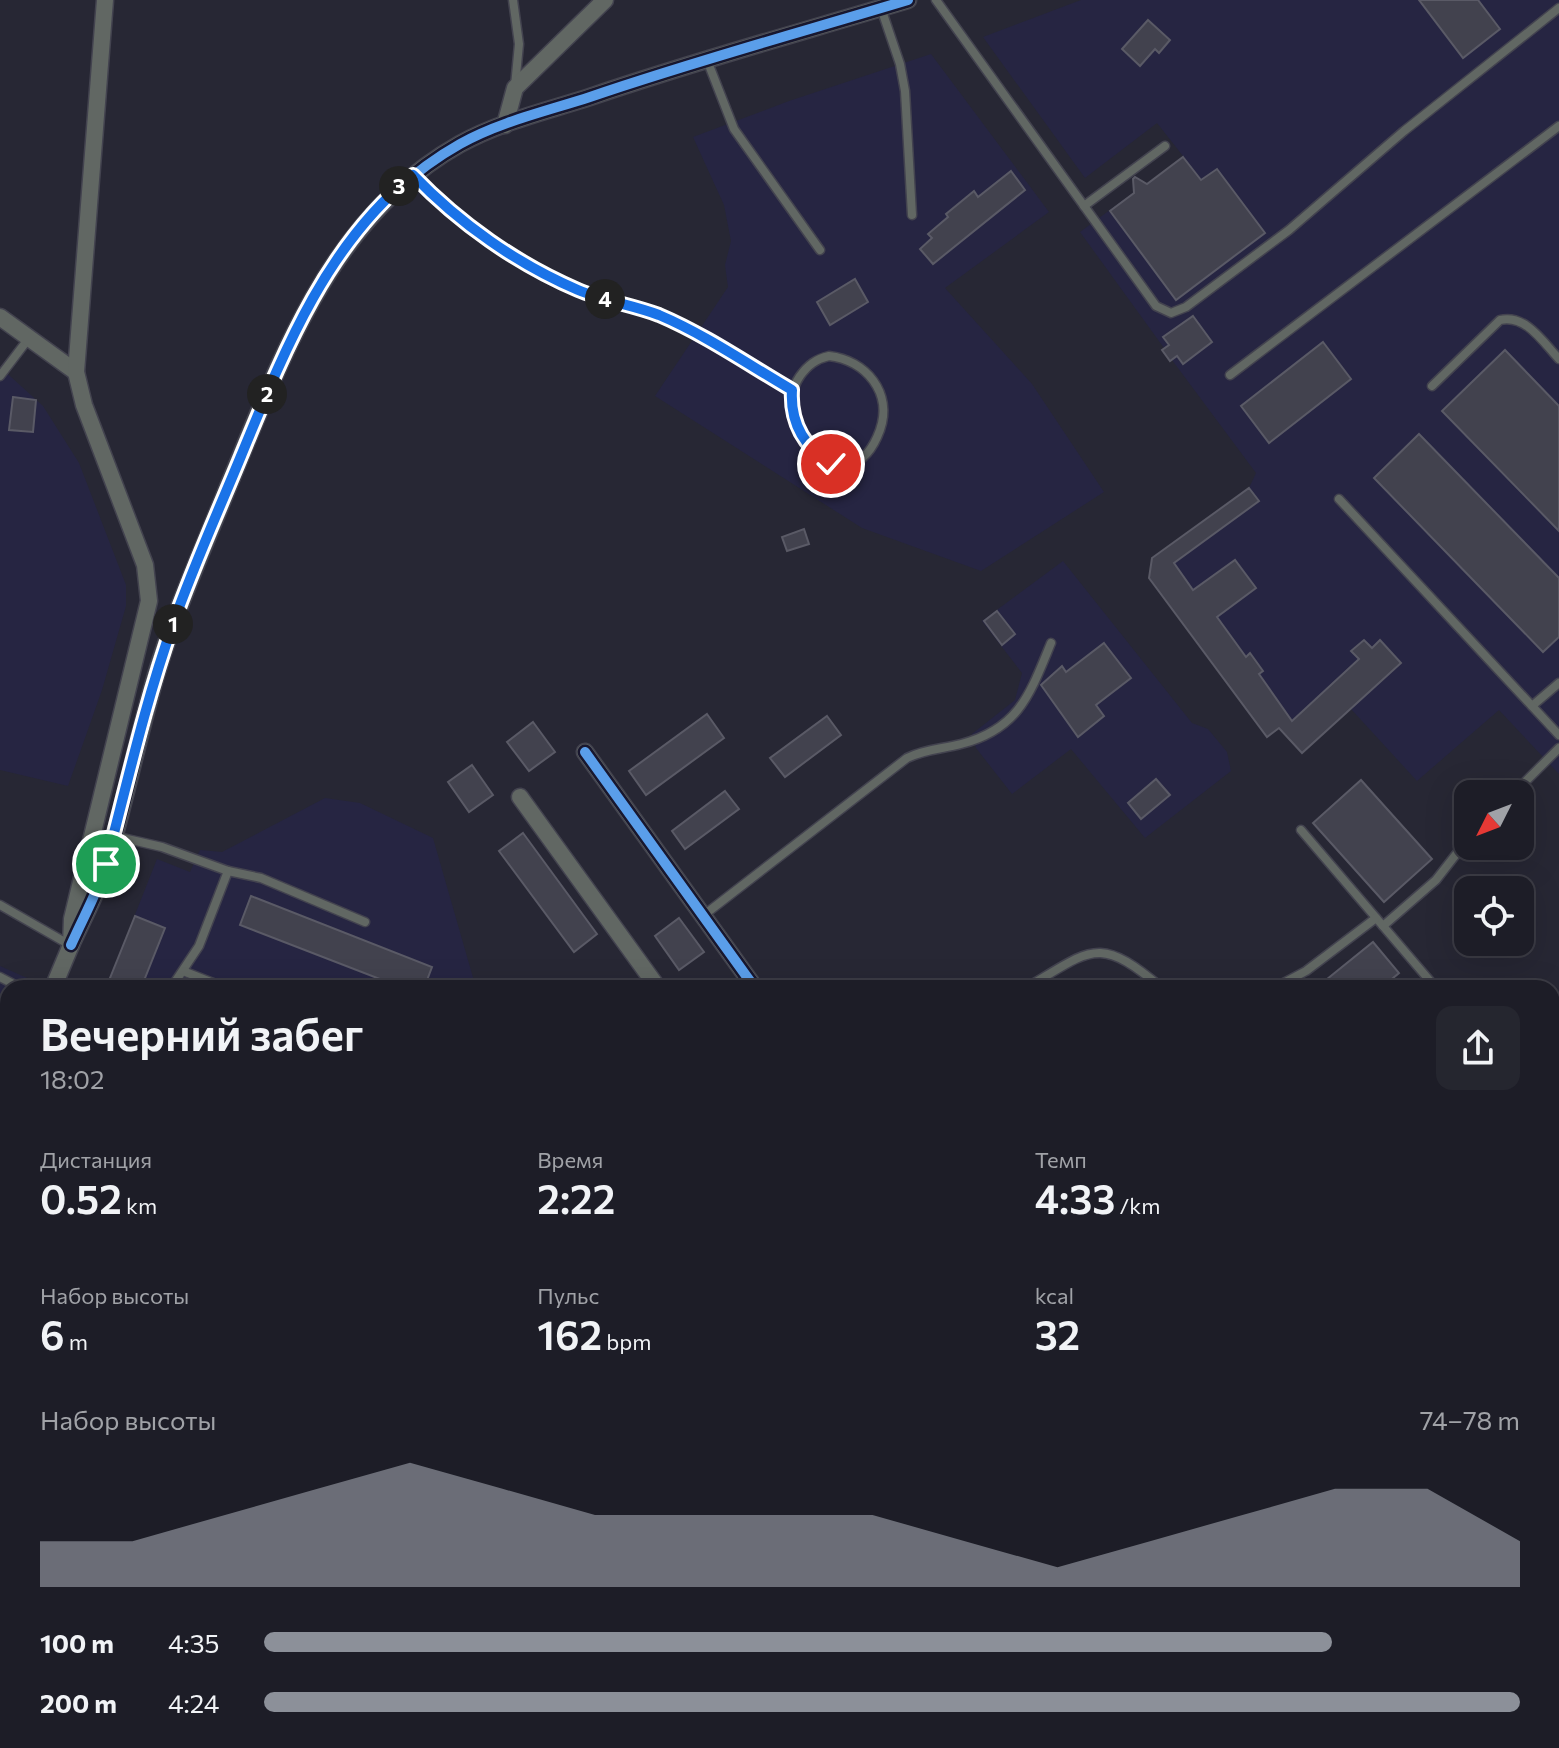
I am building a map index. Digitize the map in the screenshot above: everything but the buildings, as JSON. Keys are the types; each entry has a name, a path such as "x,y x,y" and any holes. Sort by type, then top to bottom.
{"street":[{"path":"71,945 72,919 149,601 145,565 84,405 76,372 105,0"},
{"path":"505,125 515,88 605,0"},
{"path":"56,980 100,883 146,711 174,621 277,369 307,307 346,247 389,195 413,175 464,142 505,125 908,0"},
{"path":"0,317 76,372"},
{"path":"585,752 749,980"},
{"path":"520,797 652,980"}],"lane":[{"path":"513,0 519,44 515,88"},
{"path":"936,0 1156,306 1171,313 1289,230 1404,131 1559,9"},
{"path":"881,8 900,64 905,91 912,215"},
{"path":"707,60 739,137 820,250"},
{"path":"1230,375 1559,126"},
{"path":"1084,206 1165,146"},
{"path":"413,175 472,227 547,276 581,291 666,319 792,390"},
{"path":"1432,386 1500,320 1509,318 1528,326 1559,359"},
{"path":"0,376 29,338"},
{"path":"840,357 864,371 882,393 884,405 879,432 865,457 843,467 817,455 798,430 792,390 802,372 819,358 840,357"},
{"path":"1339,499 1559,735"},
{"path":"704,915 907,758 921,751 974,741 1012,717 1030,693 1051,643"},
{"path":"1532,706 1559,683"},
{"path":"1527,780 1559,748"},
{"path":"1301,830 1429,980"},
{"path":"114,836 162,847 228,871 261,878 365,922"},
{"path":"1383,926 1436,880 1454,857"},
{"path":"177,980 199,946 228,871"},
{"path":"0,905 71,945"},
{"path":"1289,980 1306,971 1376,918"},
{"path":"1040,980 1074,960 1092,953 1107,952 1138,967 1153,980"},
{"path":"183,971 206,980"}],"shaded area":[{"path":"1081,0 1559,0 1559,774 1499,710 1417,781 1351,709 1302,753 1279,728 1267,737 1192,635 1152,558 1249,488 1256,473 1170,361 1162,350 1164,348 1080,232 1133,193 1133,183 1138,179 1148,184 1183,156 1157,123 1085,178 983,37"},
{"path":"931,54 1049,212 945,288 1032,384 1104,492 981,571 862,528 655,396 728,287 725,265 731,241 724,205 693,137"},
{"path":"0,367 43,406 79,463 126,585 126,606 102,690 68,786 0,770"},
{"path":"1063,561 1192,723 1208,729 1227,752 1231,771 1145,838 1071,749 1012,794 976,748 972,734 1015,700 1022,673 982,621"},
{"path":"325,798 360,803 433,838 474,980 109,980 157,859 190,872 200,850 222,852"},
{"path":"0,966 32,980 0,980"}],"cycle path":[{"path":"71,945 107,863 149,698 172,627 248,438 291,341 316,294 344,250 376,210 415,174 460,144 491,129 669,71 908,0"},
{"path":"585,752 749,980"}],"route":[{"path":"106,864 146,711 174,621 277,369 307,307 346,247 372,213 413,175 472,227 547,276 675,323 792,390 793,414 798,430 817,455 831,464"}]}
